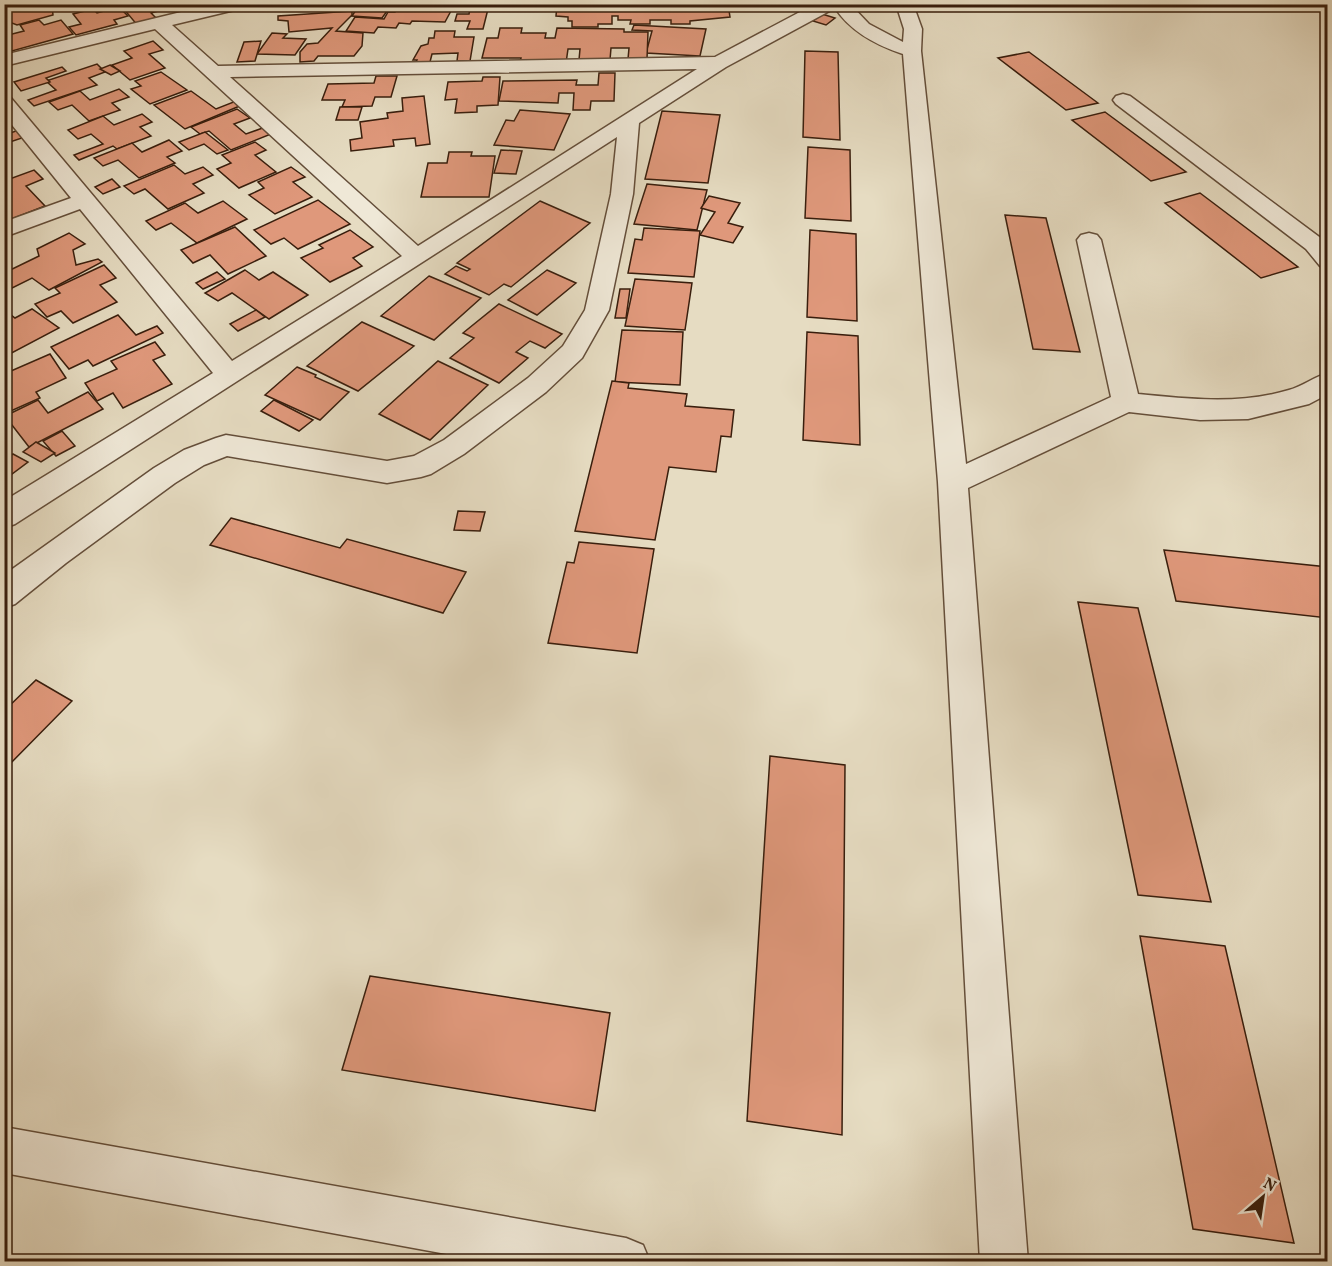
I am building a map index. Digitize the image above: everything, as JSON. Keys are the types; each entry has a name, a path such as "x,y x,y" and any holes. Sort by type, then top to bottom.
{"street":[{"path":"4,61 237,4"},
{"path":"4,516 417,257 719,63 829,4"},
{"path":"841,4 844,11 862,27 890,44 912,51"},
{"path":"904,4 913,29 912,51 953,482 1004,1262"},
{"path":"159,23 417,257"},
{"path":"213,72 719,63"},
{"path":"1123,100 1314,244 1328,261"},
{"path":"4,102 229,375"},
{"path":"4,595 34,568 169,471 201,452 226,445 387,472 421,466 454,447 537,385 573,352 597,310 622,194 629,121"},
{"path":"4,230 85,200"},
{"path":"1089,240 1126,402"},
{"path":"953,482 1126,402 1200,410 1248,409 1299,397 1328,382"},
{"path":"4,1150 626,1262"}],"building":[{"path":"25,4 59,4 52,6 53,15 17,25 4,20 4,5 10,8"},
{"path":"136,4 186,4 193,11 180,15 173,7 151,13 158,20 138,26 123,8"},
{"path":"400,4 452,9 445,22 399,23 396,28 378,27 374,33 346,31 355,17 384,19 388,12 395,12"},
{"path":"557,4 728,4 730,17 690,21 690,24 671,24 671,20 650,20 650,24 630,24 631,20 618,20 618,16 612,16 612,24 598,24 598,27 572,27 572,21 568,21 568,17 556,16"},
{"path":"359,5 390,7 382,18 352,16"},
{"path":"119,7 128,16 114,20 117,24 76,35 69,27 81,24 73,14 93,9 97,13"},
{"path":"470,9 488,9 483,29 467,29 470,21 455,21 457,14 469,14"},
{"path":"352,11 352,15 336,31 363,33 362,46 354,56 318,56 314,61 300,62 300,52 307,44 318,43 332,28 289,32 288,21 278,20 278,16"},
{"path":"822,14 835,18 826,25 813,21"},
{"path":"39,20 44,25 61,20 73,34 12,51 4,41 4,36 24,31 20,25"},
{"path":"634,25 706,29 700,56 646,53 652,31 632,30"},
{"path":"500,28 522,28 521,33 546,33 545,38 555,38 557,28 624,29 624,32 648,32 647,59 628,59 629,48 611,48 610,60 579,60 580,49 568,49 566,63 520,63 521,58 482,58 487,38 498,38"},
{"path":"435,31 455,31 454,37 474,37 470,61 457,61 458,53 432,54 430,62 413,60 421,46 428,44 429,38 434,38"},
{"path":"272,33 287,34 283,38 306,39 295,55 257,54"},
{"path":"153,41 163,50 149,54 165,68 130,80 112,65 132,58 124,51"},
{"path":"261,41 255,61 237,62 244,42"},
{"path":"805,51 838,52 840,140 803,137"},
{"path":"1029,52 1098,103 1066,110 998,58"},
{"path":"97,64 105,72 89,78 97,85 34,106 28,100 56,90 46,81"},
{"path":"110,65 120,71 111,75 100,69"},
{"path":"62,67 66,71 46,78 50,82 21,91 14,82"},
{"path":"161,72 187,90 150,104 131,89 141,86 135,81"},
{"path":"599,73 615,73 614,101 591,101 590,110 573,110 574,93 559,93 558,103 499,101 503,81 577,80 576,85 598,85"},
{"path":"376,76 397,76 391,97 375,97 372,106 342,107 345,100 322,100 328,84 374,83"},
{"path":"483,77 500,77 498,105 477,106 477,112 455,113 457,99 445,100 448,82 482,81"},
{"path":"119,89 129,97 112,103 120,110 89,121 72,105 58,110 49,102 80,91 90,100"},
{"path":"191,91 216,109 236,101 242,105 185,129 154,105"},
{"path":"424,96 430,144 416,146 415,138 393,140 394,146 351,151 350,140 362,138 360,122 388,118 387,113 403,111 402,98"},
{"path":"340,107 362,107 358,120 336,120"},
{"path":"237,109 250,118 234,124 246,134 268,126 276,132 231,150 209,131 200,134 191,127"},
{"path":"520,110 570,114 554,150 494,145 506,120 514,121"},
{"path":"662,111 720,115 708,183 645,179"},
{"path":"1105,112 1186,172 1151,181 1072,120"},
{"path":"142,114 152,122 140,127 151,136 117,149 113,146 79,160 74,155 103,144 91,134 78,139 68,130 103,116 114,125"},
{"path":"22,129 28,136 4,144 4,135"},
{"path":"205,132 228,150 217,154 204,144 189,150 179,142"},
{"path":"169,140 182,151 167,157 175,163 139,178 118,160 103,166 94,158 132,143 142,152"},
{"path":"255,142 266,150 255,155 276,172 239,188 217,169 231,163 222,155"},
{"path":"808,147 850,150 851,221 805,218"},
{"path":"501,150 522,151 516,174 494,173"},
{"path":"449,152 472,152 471,156 495,156 489,197 421,197 428,163 447,163"},
{"path":"174,165 185,174 203,167 213,175 193,184 204,193 168,209 145,189 134,194 124,186"},
{"path":"291,167 305,177 293,182 312,197 275,214 249,195 264,188 258,182"},
{"path":"34,170 43,179 26,186 45,206 4,222 4,181"},
{"path":"112,179 120,187 103,194 95,187"},
{"path":"647,184 707,190 697,230 634,224"},
{"path":"1200,193 1298,267 1261,278 1165,203"},
{"path":"709,196 740,203 728,223 743,227 733,243 700,235 715,212 701,208"},
{"path":"318,200 350,224 298,249 284,238 271,244 254,230"},
{"path":"223,201 247,219 197,243 171,223 156,230 146,221 185,203 198,213"},
{"path":"540,201 590,223 511,287 504,284 489,295 445,274 456,266 467,271 470,269 457,263"},
{"path":"1005,215 1046,218 1080,352 1033,349"},
{"path":"235,227 266,256 228,274 210,255 193,263 181,250"},
{"path":"644,228 700,231 694,277 628,273 635,239 642,240"},
{"path":"350,230 373,247 353,258 362,266 330,282 301,258 323,248 319,245"},
{"path":"810,230 856,234 857,321 807,317"},
{"path":"69,233 85,244 73,250 76,265 98,259 102,262 49,290 32,278 4,292 4,273 39,256 37,249"},
{"path":"104,265 116,278 100,285 117,302 73,323 61,311 47,317 35,304 60,293 55,288"},
{"path":"245,270 259,280 273,272 308,295 269,319 232,293 218,301 205,293"},
{"path":"547,270 576,283 537,315 508,300"},
{"path":"217,272 225,279 203,289 196,283"},
{"path":"429,276 481,298 434,340 381,316"},
{"path":"635,279 692,283 685,330 625,326"},
{"path":"620,289 630,289 626,318 615,318"},
{"path":"499,304 562,334 545,348 530,341 516,352 528,358 499,383 450,358 474,338 463,333"},
{"path":"4,305 5,310 15,318 32,309 59,328 4,357"},
{"path":"256,310 265,317 238,331 230,324"},
{"path":"118,315 136,335 157,326 163,333 93,366 88,360 69,369 51,347"},
{"path":"362,322 414,346 358,391 307,366"},
{"path":"622,330 683,332 680,385 615,382"},
{"path":"807,332 858,336 860,445 803,440"},
{"path":"155,342 165,355 153,360 172,384 123,408 113,393 97,401 85,383 117,369 111,361"},
{"path":"50,354 66,378 36,392 40,398 4,414 4,403 10,401 4,393 4,374"},
{"path":"438,361 488,385 430,440 379,414"},
{"path":"297,367 349,392 320,420 265,395"},
{"path":"612,381 629,383 628,388 687,394 685,406 734,410 731,437 721,436 716,472 669,467 655,540 575,531"},
{"path":"88,392 103,409 29,447 5,416 38,400 48,413"},
{"path":"274,400 313,420 299,431 261,411"},
{"path":"62,431 75,446 56,456 43,441"},
{"path":"36,442 55,453 41,462 23,452"},
{"path":"13,454 28,462 4,480 4,461"},
{"path":"458,511 485,512 480,531 454,530"},
{"path":"231,518 340,548 347,539 466,572 443,613 210,545"},
{"path":"579,542 654,549 637,653 548,643 567,562 574,563"},
{"path":"1164,550 1328,567 1328,618 1176,601"},
{"path":"1078,602 1138,608 1211,902 1138,895"},
{"path":"36,680 72,701 4,770 4,711"},
{"path":"770,756 845,765 842,1135 747,1121"},
{"path":"1140,936 1225,946 1294,1243 1193,1229"},
{"path":"370,976 610,1013 595,1111 342,1070"}]}
